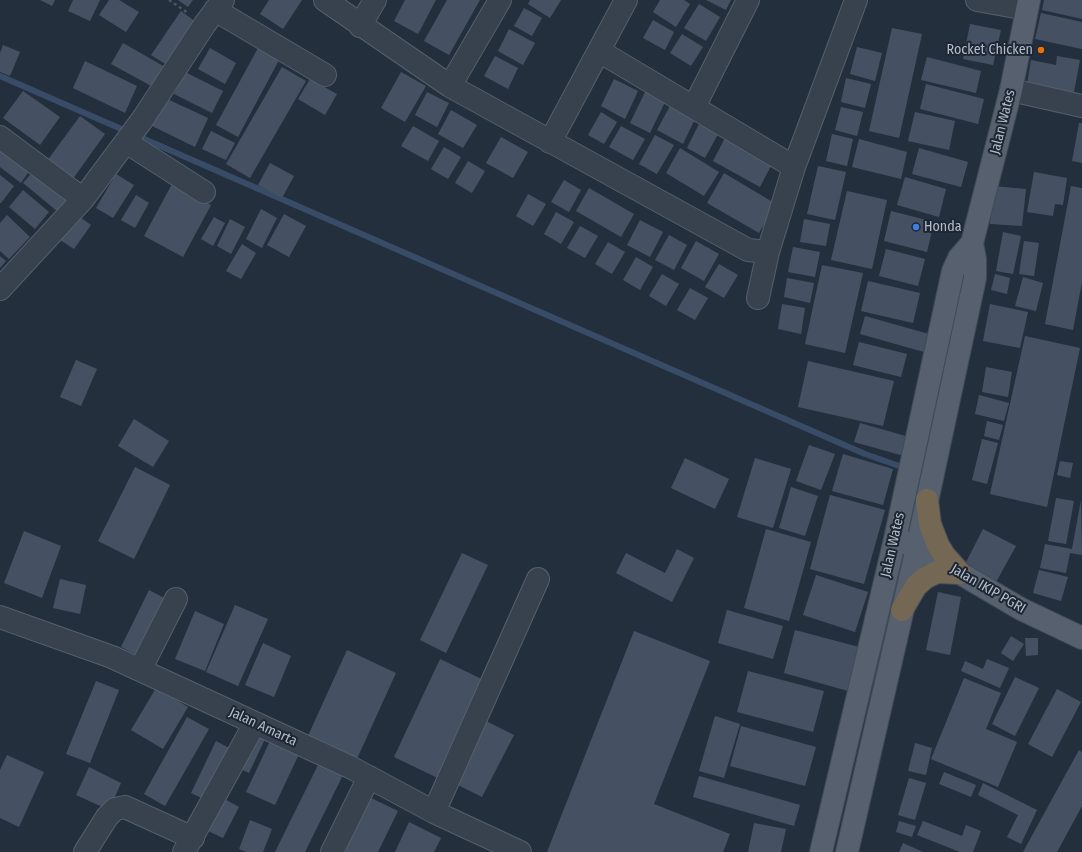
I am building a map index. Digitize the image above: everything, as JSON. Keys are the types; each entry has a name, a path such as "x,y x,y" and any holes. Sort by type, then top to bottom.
{"highway":[{"path":"927,500 930,524 938,545 944,555 960,573"},
{"path":"902,610 916,586 925,578 937,572 960,573"}],"main road":[{"name":"Jalan Wates","path":"850,851 902,610 917,548 974,278 975,259 972,243 1011,90 1028,5"},
{"name":"Jalan Wates","path":"821,852 895,538 953,271 959,258 972,243"},
{"name":"Jalan IKIP PGRI","path":"895,538 917,548 1021,609 1082,638"}],"street":[{"path":"325,0 360,26 450,86 748,250 768,252"},
{"path":"360,26 375,0"},
{"path":"450,86 500,0"},
{"path":"550,142 626,0"},
{"path":"694,107 748,0"},
{"path":"758,298 768,252 794,167 856,0"},
{"path":"977,0 1028,5"},
{"path":"0,288 83,199 142,120 219,5 326,75"},
{"path":"599,50 794,167"},
{"path":"1011,90 1082,106"},
{"path":"0,138 83,199"},
{"path":"127,141 204,192"},
{"path":"434,812 538,579"},
{"path":"140,670 176,599"},
{"name":"Jalan Amarta","path":"0,617 112,657 369,777 495,847 520,852"},
{"path":"85,852 107,817 115,809 125,807 188,845 255,723"},
{"path":"332,852 369,777"}],"building":[{"path":"40,0 55,0 52,6"},
{"path":"73,0 100,0 90,21 68,11"},
{"path":"109,0 119,0 139,12 126,32 99,15"},
{"path":"178,0 193,0 188,7"},
{"path":"269,0 302,0 283,29 260,14"},
{"path":"405,0 436,0 418,34 394,21"},
{"path":"447,0 480,0 449,55 424,41"},
{"path":"530,0 561,0 550,18 528,4"},
{"path":"660,0 684,0 690,4 676,27 653,12"},
{"path":"706,0 731,0 726,10"},
{"path":"1044,0 1082,0 1082,19 1042,10"},
{"path":"699,4 720,17 706,41 684,28"},
{"path":"524,8 542,18 532,36 514,26"},
{"path":"181,11 196,22 167,65 151,55"},
{"path":"1041,13 1082,22 1082,49 1035,39"},
{"path":"653,20 674,32 665,50 643,38"},
{"path":"970,24 1001,30 993,65 963,59"},
{"path":"892,28 922,34 899,138 869,131"},
{"path":"509,29 535,43 523,65 498,51"},
{"path":"682,34 703,47 691,66 670,53"},
{"path":"123,43 165,67 153,87 111,64"},
{"path":"3,45 20,52 10,76 0,72 0,53"},
{"path":"857,47 882,53 875,81 850,74"},
{"path":"210,48 236,63 225,84 198,69"},
{"path":"258,48 279,60 238,137 216,125"},
{"path":"495,56 518,68 508,89 484,76"},
{"path":"1057,56 1080,60 1074,92 1027,84 1031,60 1056,65"},
{"path":"927,57 981,71 976,93 921,80"},
{"path":"85,61 137,86 125,113 73,88"},
{"path":"282,67 306,81 250,178 226,164"},
{"path":"185,72 223,91 212,113 174,94"},
{"path":"401,72 426,86 405,122 381,108"},
{"path":"846,78 871,84 865,108 841,102"},
{"path":"310,79 337,94 325,115 298,99"},
{"path":"614,79 638,91 625,119 601,106"},
{"path":"926,84 984,99 978,124 920,109"},
{"path":"646,90 666,100 650,133 630,123"},
{"path":"23,91 60,117 40,145 3,118"},
{"path":"427,92 449,103 437,127 415,115"},
{"path":"165,98 208,118 195,147 152,126"},
{"path":"670,106 695,119 683,144 657,130"},
{"path":"841,107 863,112 857,136 835,130"},
{"path":"451,110 477,125 463,148 438,134"},
{"path":"601,112 617,122 604,144 588,135"},
{"path":"915,112 955,121 949,150 908,141"},
{"path":"80,116 105,134 70,183 44,165"},
{"path":"1079,123 1082,123 1082,163 1072,161"},
{"path":"699,124 718,134 705,158 687,148"},
{"path":"413,126 439,141 428,161 401,146"},
{"path":"621,126 645,139 633,160 609,147"},
{"path":"211,131 235,143 226,160 202,149"},
{"path":"832,134 853,139 847,166 826,161"},
{"path":"655,135 674,145 657,174 639,164"},
{"path":"501,137 528,152 513,178 486,163"},
{"path":"725,138 772,164 760,187 713,161"},
{"path":"859,139 907,152 901,179 852,167"},
{"path":"444,147 461,157 448,179 431,169"},
{"path":"680,148 719,172 704,196 666,173"},
{"path":"919,148 968,162 961,187 912,174"},
{"path":"0,151 32,167 21,183 0,167"},
{"path":"468,161 485,171 472,193 455,183"},
{"path":"270,163 294,176 282,198 258,185"},
{"path":"818,166 846,172 835,220 807,214"},
{"path":"35,169 69,197 57,211 23,183"},
{"path":"1034,172 1067,178 1063,205 1055,204 1053,216 1027,212"},
{"path":"724,173 776,204 759,233 707,203"},
{"path":"116,174 134,185 113,218 96,208"},
{"path":"0,175 14,186 1,203 0,203"},
{"path":"905,177 946,189 939,217 897,205"},
{"path":"564,180 581,190 569,212 551,202"},
{"path":"172,184 211,205 183,257 144,236"},
{"path":"993,186 1026,189 1022,226 990,224"},
{"path":"1071,186 1082,188 1082,282 1073,330 1045,324"},
{"path":"589,188 634,214 621,237 576,211"},
{"path":"23,190 49,212 35,229 9,207"},
{"path":"847,191 887,200 872,269 831,260"},
{"path":"528,194 546,204 533,226 516,216"},
{"path":"136,195 149,203 135,228 121,220"},
{"path":"261,209 277,218 262,248 246,239"},
{"path":"891,211 934,222 927,252 884,241"},
{"path":"556,212 574,222 561,244 544,234"},
{"path":"284,214 306,226 289,257 267,245"},
{"path":"7,215 30,237 9,259 0,251 0,223"},
{"path":"77,215 91,225 74,249 60,240"},
{"path":"214,217 225,223 213,246 201,239"},
{"path":"230,219 245,227 231,254 217,246"},
{"path":"804,219 830,224 826,246 800,242"},
{"path":"640,220 663,232 650,257 627,245"},
{"path":"580,226 598,236 585,258 567,248"},
{"path":"1003,232 1021,236 1013,274 996,271"},
{"path":"669,235 687,245 674,270 655,260"},
{"path":"696,241 719,254 704,281 681,268"},
{"path":"1024,241 1039,243 1034,276 1019,274"},
{"path":"608,242 625,252 612,274 595,264"},
{"path":"242,244 256,253 241,279 226,271"},
{"path":"793,247 820,252 815,277 788,272"},
{"path":"886,249 925,259 918,286 879,276"},
{"path":"0,256 6,261 0,268"},
{"path":"636,257 653,267 640,290 623,280"},
{"path":"719,264 738,275 724,298 705,287"},
{"path":"822,265 863,273 845,353 805,344"},
{"path":"662,274 679,284 666,306 649,296"},
{"path":"995,274 1010,278 1007,294 991,290"},
{"path":"1023,277 1043,283 1036,311 1015,306"},
{"path":"787,278 814,283 810,303 784,297"},
{"path":"868,281 920,293 913,323 861,311"},
{"path":"690,288 708,298 695,320 677,310"},
{"path":"782,304 805,308 801,334 778,329"},
{"path":"990,304 1028,312 1020,348 983,341"},
{"path":"865,316 929,334 924,352 860,334"},
{"path":"1025,336 1080,348 1047,507 990,494"},
{"path":"859,342 907,354 901,377 853,365"},
{"path":"76,360 97,369 81,406 60,397"},
{"path":"808,361 894,381 883,426 798,407"},
{"path":"986,367 1012,372 1008,397 982,392"},
{"path":"979,395 1009,403 1004,421 975,414"},
{"path":"134,419 169,441 153,467 118,446"},
{"path":"987,421 1003,425 999,440 984,436"},
{"path":"860,423 909,437 904,456 854,442"},
{"path":"982,439 998,443 987,484 972,480"},
{"path":"809,445 835,454 821,490 796,481"},
{"path":"843,454 893,469 883,505 832,491"},
{"path":"685,458 729,479 715,509 671,488"},
{"path":"755,458 791,469 773,528 737,517"},
{"path":"1060,461 1073,463 1070,478 1057,475"},
{"path":"135,467 170,485 134,559 98,541"},
{"path":"791,487 818,496 805,536 779,528"},
{"path":"830,495 885,510 864,584 810,569"},
{"path":"1056,498 1074,501 1066,544 1048,541"},
{"path":"1081,500 1082,555 1070,553 1066,573 1040,568 1045,544 1072,549"},
{"path":"766,529 811,542 789,621 744,608"},
{"path":"983,529 1016,546 995,584 963,568"},
{"path":"24,531 61,546 42,598 4,583"},
{"path":"677,549 694,558 672,602 616,573 626,553 665,573"},
{"path":"462,553 488,565 446,653 420,640"},
{"path":"1039,570 1068,577 1061,601 1033,593"},
{"path":"816,575 868,592 855,632 803,615"},
{"path":"60,579 86,585 80,614 53,608"},
{"path":"149,590 172,602 144,659 121,647"},
{"path":"938,592 961,597 950,655 926,650"},
{"path":"235,605 268,619 238,686 206,672"},
{"path":"727,610 783,626 773,659 718,643"},
{"path":"195,611 224,624 205,671 175,659"},
{"path":"795,630 859,647 848,691 784,673"},
{"path":"634,631 710,661 654,804 730,834 723,852 547,852"},
{"path":"1011,636 1024,644 1013,661 1001,653"},
{"path":"1025,638 1038,638 1038,655 1026,656"},
{"path":"263,643 291,656 274,697 245,685"},
{"path":"347,650 396,673 356,761 307,738"},
{"path":"440,659 490,683 444,781 394,757"},
{"path":"987,659 1009,668 1000,688 961,671 965,661 983,669"},
{"path":"748,671 824,691 813,732 737,712"},
{"path":"1015,677 1039,688 1015,736 992,724"},
{"path":"964,678 1001,693 986,729 1017,742 998,787 931,759"},
{"path":"96,681 119,690 90,763 66,754"},
{"path":"156,688 188,707 163,749 131,730"},
{"path":"1057,689 1081,702 1052,757 1028,744"},
{"path":"715,716 740,724 724,778 699,771"},
{"path":"187,717 209,729 165,806 144,794"},
{"path":"482,719 514,735 482,797 450,781"},
{"path":"741,726 816,747 805,786 730,766"},
{"path":"252,733 265,739 249,773 236,767"},
{"path":"271,739 300,752 275,805 246,792"},
{"path":"216,741 233,750 208,801 191,793"},
{"path":"915,743 932,748 926,775 908,771"},
{"path":"1079,750 1082,752 1082,806 1057,852 1023,852"},
{"path":"7,755 44,772 19,827 0,818 0,770"},
{"path":"319,763 343,775 305,852 275,852"},
{"path":"89,767 121,783 109,810 76,795"},
{"path":"944,772 976,785 971,797 939,784"},
{"path":"699,776 800,805 794,826 693,797"},
{"path":"909,778 926,783 915,820 898,815"},
{"path":"983,783 1037,810 1021,844 1007,837 1018,815 978,795"},
{"path":"219,796 239,807 223,838 202,828"},
{"path":"367,796 398,811 378,852 339,852"},
{"path":"250,820 272,829 263,852 246,852 239,849"},
{"path":"899,821 916,826 912,837 896,832"},
{"path":"923,821 962,836 966,825 981,831 973,852 960,852 917,835"},
{"path":"409,822 441,838 434,852 395,852"},
{"path":"754,823 786,829 781,852 748,852"},
{"path":"903,843 923,852 899,852"}],"waterway":[{"path":"0,76 865,454 905,468"}],"place":[{"name":"Rocket Chicken","path":"1041,50"},
{"name":"Honda","path":"916,227"}]}
